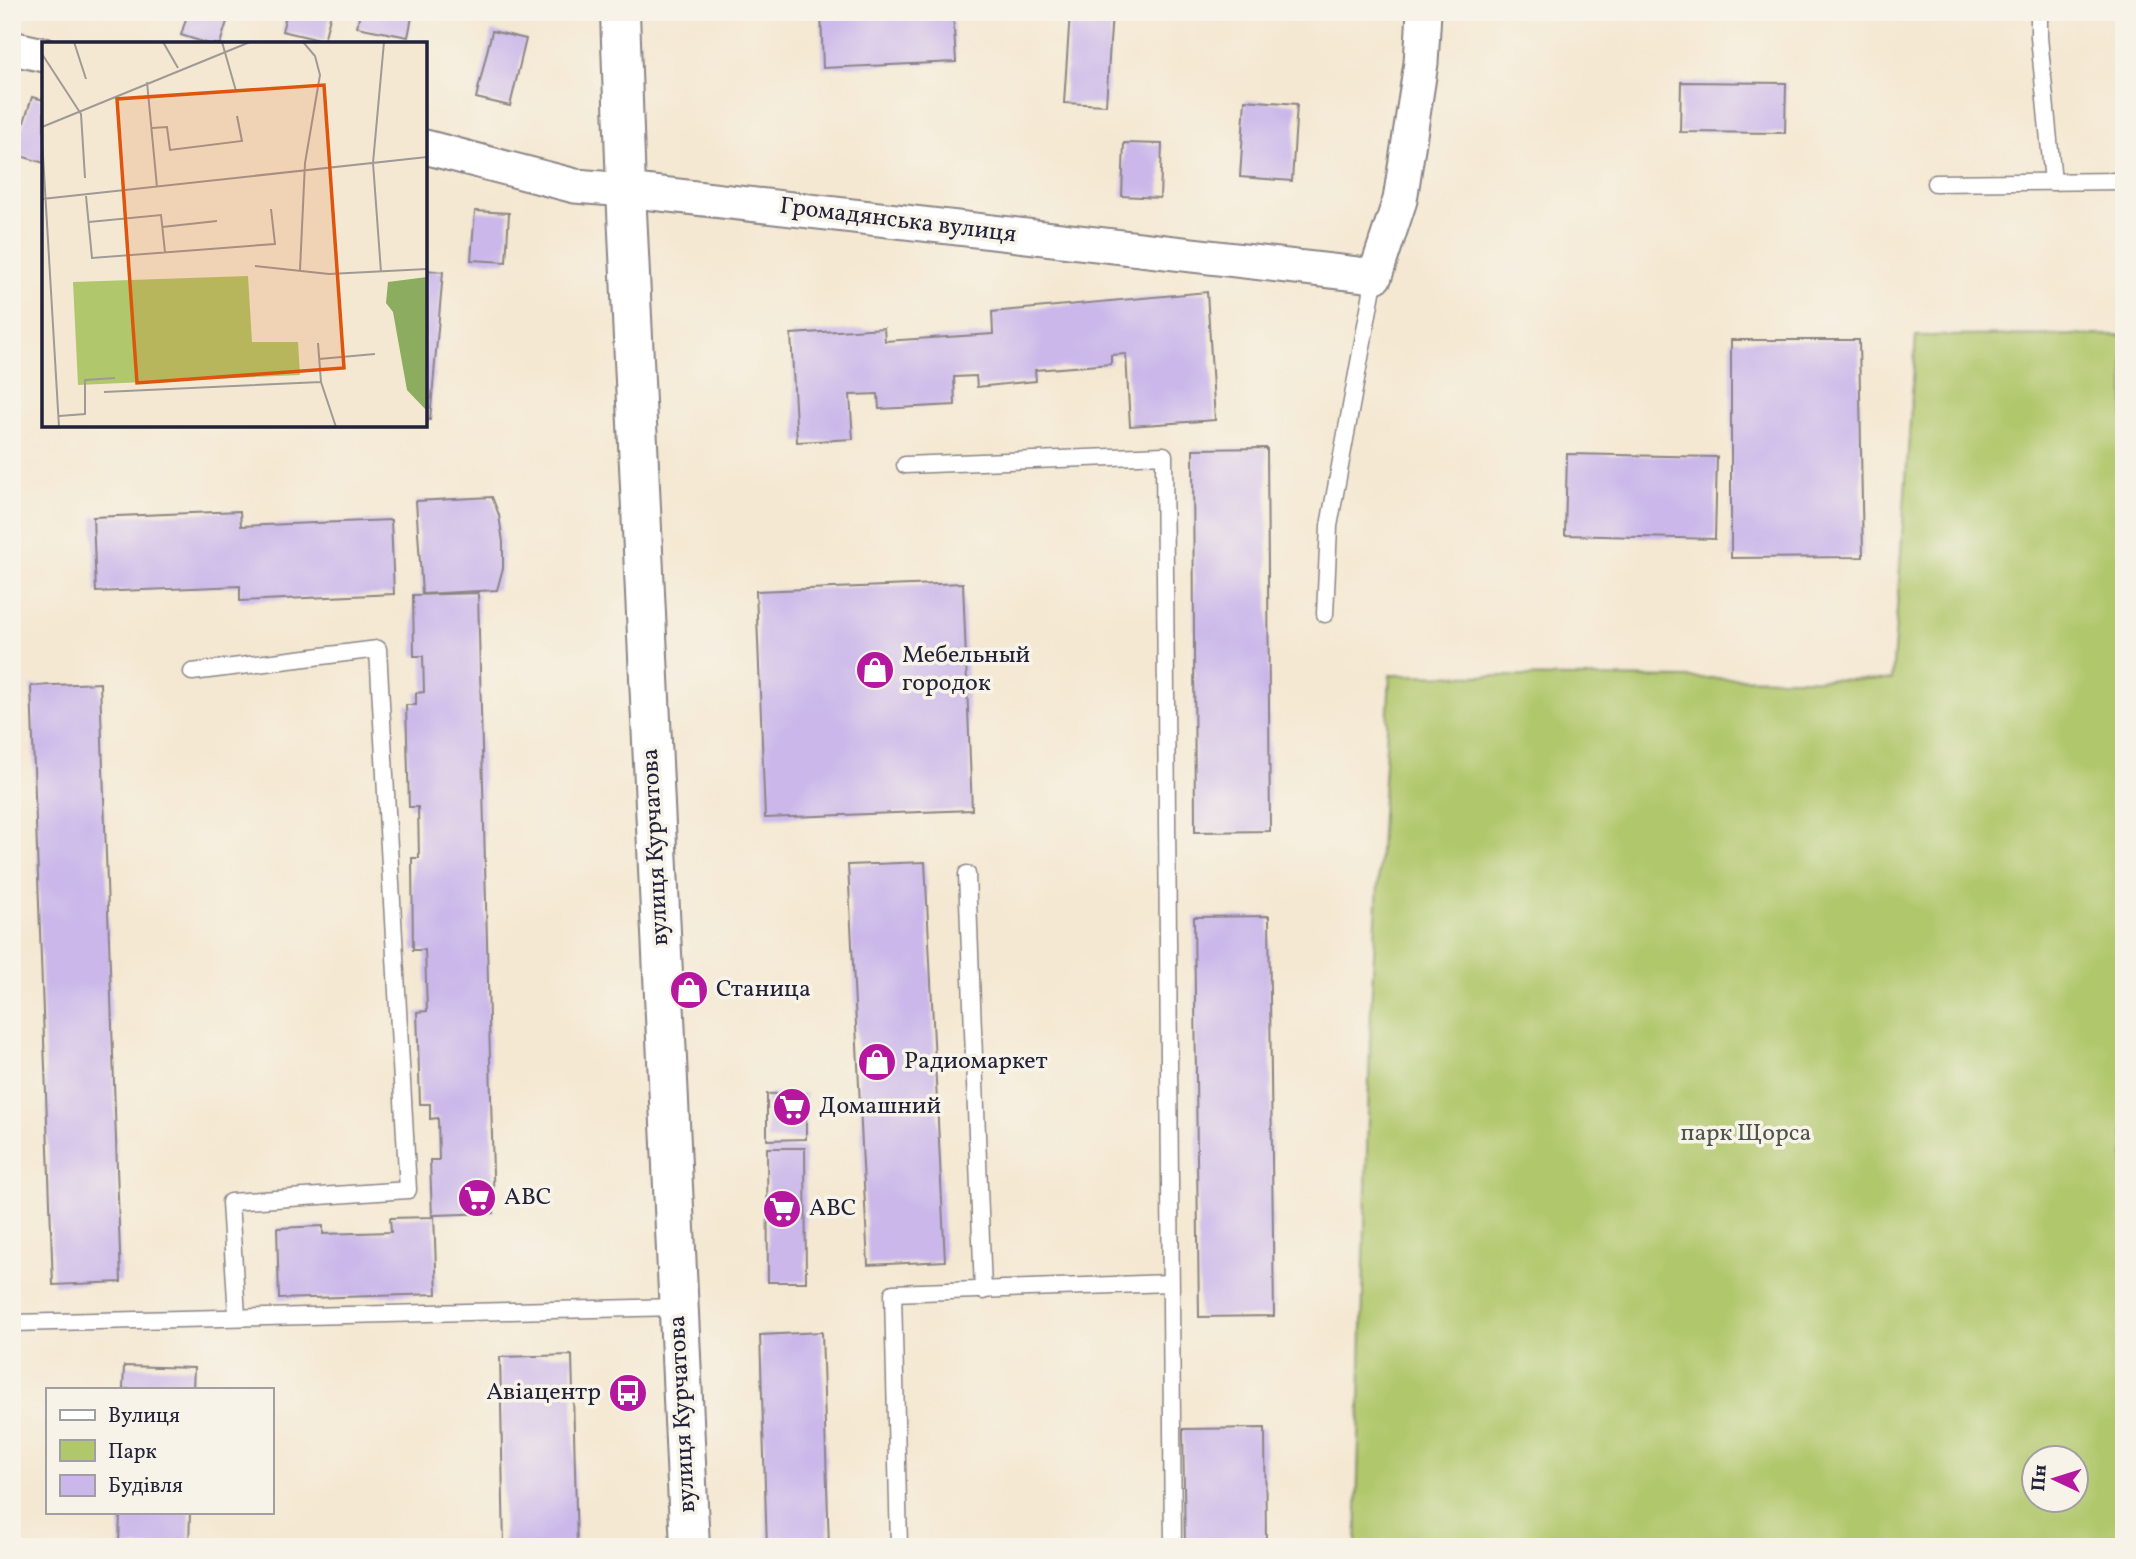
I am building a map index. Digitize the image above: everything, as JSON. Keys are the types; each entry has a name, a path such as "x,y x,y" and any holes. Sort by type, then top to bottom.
{"main road":[{"name":"вулиця Курчатова","path":"621,12 626,190 690,1547"}],"street":[{"path":"1375,276 1400,200 1421,63 1424,12"},
{"path":"12,48 42,55"},
{"name":"Громадянська вулиця","path":"427,148 575,186 1375,276"}],"lane":[{"path":"2039,12 2053,182"},
{"path":"1935,183 2124,181"},
{"path":"1325,614 1329,526 1375,276"},
{"path":"905,465 1164,456 1173,1547"},
{"path":"192,672 378,649 408,1189 230,1202 237,1316"},
{"path":"967,874 983,1291"},
{"path":"899,1547 893,1293 1170,1283"},
{"path":"12,1323 678,1307"}],"green space":[{"name":"парк Щорса","path":"2124,335 2124,1547 1356,1547 1371,1007 1390,675 1892,680 1916,336"}],"building":[{"path":"188,12 230,12 221,42 203,42 181,35"},
{"path":"287,12 331,12 324,41 282,31"},
{"path":"360,12 413,12 408,37 357,27"},
{"path":"821,12 953,12 956,62 823,68"},
{"path":"1070,12 1112,12 1106,105 1064,103"},
{"path":"492,31 526,39 510,106 476,98"},
{"path":"1681,82 1786,83 1785,133 1680,132"},
{"path":"32,97 42,100 42,162 14,154"},
{"path":"1245,100 1297,104 1292,181 1240,177"},
{"path":"1124,143 1162,144 1160,198 1122,196"},
{"path":"475,211 509,213 506,262 471,260"},
{"path":"427,270 443,272 430,420 427,420"},
{"path":"1207,292 1215,420 1130,426 1126,354 1111,355 1111,364 1035,370 1036,381 977,387 976,376 954,377 955,405 879,409 878,394 850,395 853,439 797,442 791,334 884,328 885,341 993,334 992,312"},
{"path":"1731,340 1859,340 1863,557 1731,558"},
{"path":"1267,448 1270,831 1195,832 1193,449"},
{"path":"1567,454 1717,457 1715,539 1565,535"},
{"path":"492,497 499,515 503,542 503,568 497,590 422,594 416,501"},
{"path":"240,511 241,526 391,520 394,594 240,601 240,586 96,592 93,517"},
{"path":"963,583 972,810 765,818 756,591"},
{"path":"478,593 494,1213 434,1215 437,1294 279,1299 277,1228 323,1226 323,1234 391,1232 390,1218 432,1217 430,1160 439,1160 438,1118 430,1119 430,1104 420,1104 417,1012 427,1011 425,950 413,950 412,858 419,858 418,807 409,807 406,705 416,705 416,693 424,692 423,656 414,656 413,595"},
{"path":"100,683 121,1282 53,1285 31,686"},
{"path":"925,862 945,1261 868,1265 848,865"},
{"path":"1269,916 1274,1316 1199,1317 1194,917"},
{"path":"806,1093 806,1139 767,1140 767,1094"},
{"path":"767,1148 805,1148 806,1282 768,1282"},
{"path":"822,1332 829,1547 767,1547 760,1335"},
{"path":"572,1355 577,1547 504,1547 500,1357"},
{"path":"124,1366 194,1368 193,1388 123,1388"},
{"path":"1265,1428 1266,1547 1185,1547 1183,1429"},
{"path":"120,1514 190,1514 189,1547 119,1547"}],"place":[{"name":"Мебельный городок","path":"875,670"},
{"name":"Станица","path":"689,990"},
{"name":"Радиомаркет","path":"877,1062"},
{"name":"Домашний","path":"792,1107"},
{"name":"ABC","path":"477,1198"},
{"name":"АВС","path":"782,1209"},
{"name":"Авіацентр","path":"628,1393"}]}
